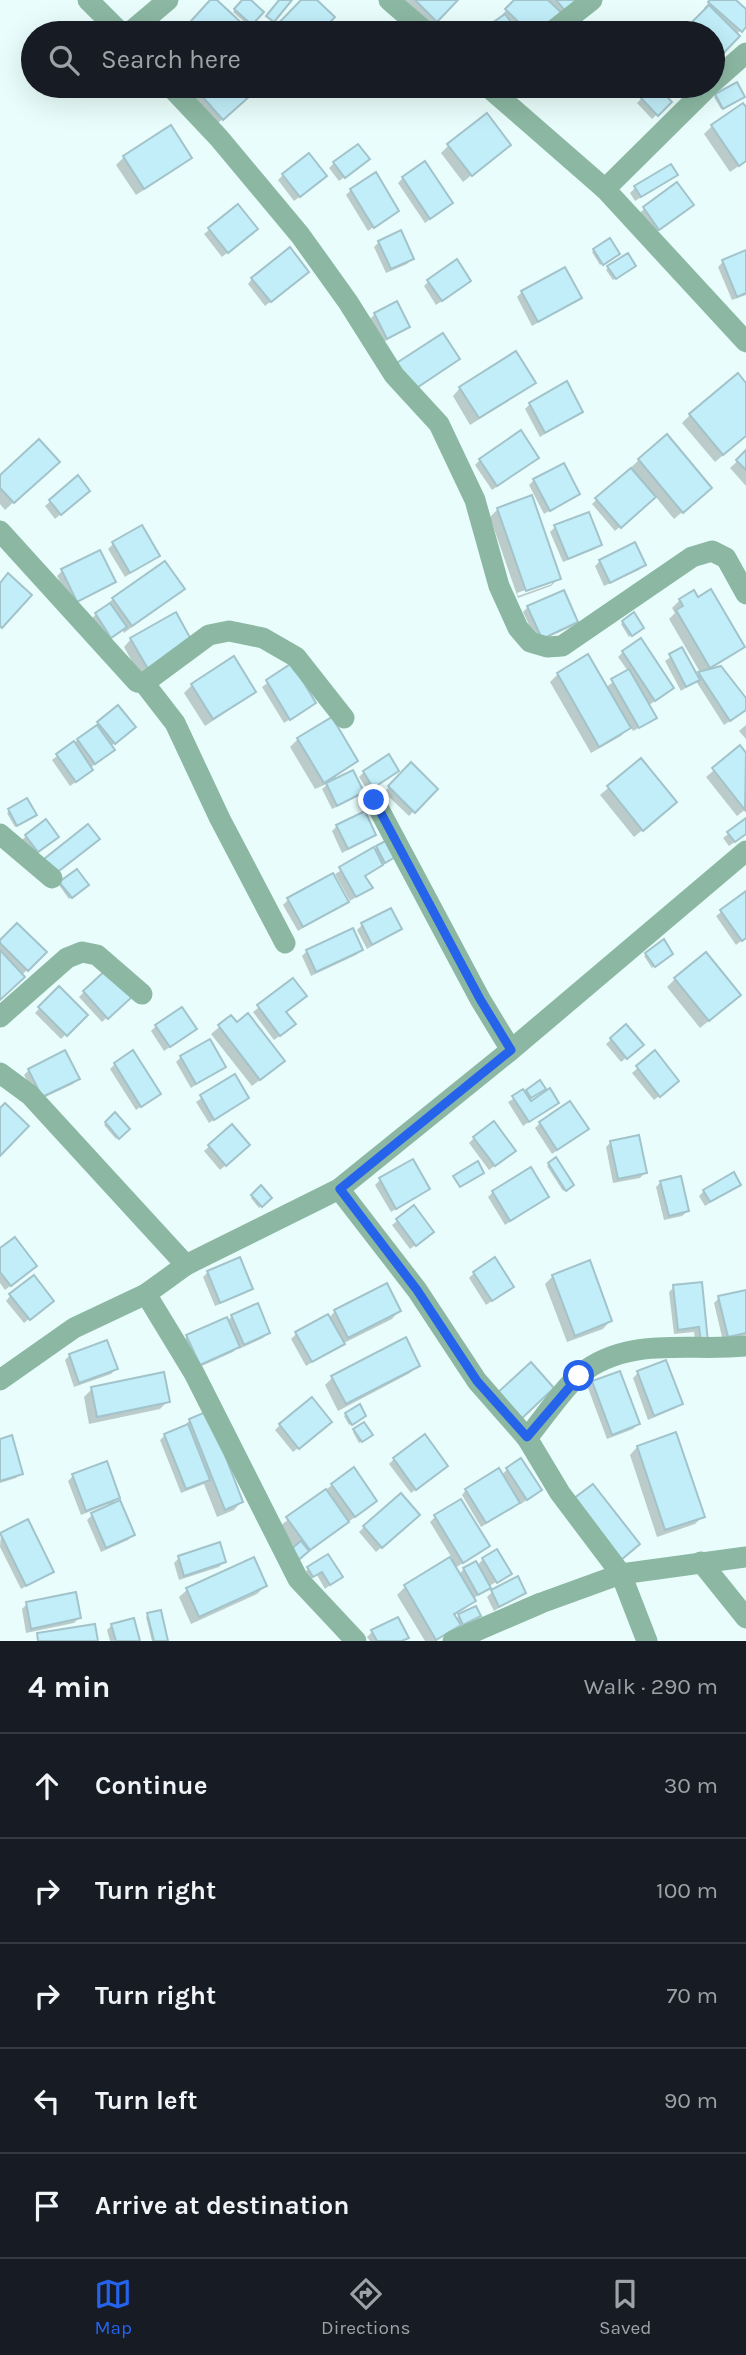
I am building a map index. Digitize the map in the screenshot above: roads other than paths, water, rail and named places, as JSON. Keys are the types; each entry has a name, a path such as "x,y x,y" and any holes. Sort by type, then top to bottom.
{"street":[{"path":"88,0 109,21"},
{"path":"143,21 168,0"},
{"path":"388,0 413,21"},
{"path":"565,21 592,0"},
{"path":"725,71 746,53"},
{"path":"181,98 219,138 300,235 394,375 439,424 475,500 499,586 518,628 530,642 547,647 562,646 692,557 712,551 726,558 746,594"},
{"path":"501,98 605,189 746,342"},
{"path":"605,189 697,98"},
{"path":"0,531 137,682 144,683 175,723 220,818 285,943"},
{"path":"144,683 209,635 229,631 263,638 296,657 344,718"},
{"path":"374,800 480,999 511,1050"},
{"path":"0,834 52,878"},
{"path":"0,1380 74,1328 146,1294 186,1265 340,1189 511,1050 746,851"},
{"path":"0,1017 67,958 82,952 97,955 142,994"},
{"path":"0,1073 30,1095 186,1265"},
{"path":"340,1189 417,1290 477,1381 527,1437 560,1493 621,1574 647,1641"},
{"path":"146,1294 194,1373 298,1579 356,1641"},
{"path":"527,1437 579,1376 617,1354 664,1346 746,1346"},
{"path":"453,1641 541,1603 621,1574 746,1557"},
{"path":"701,1562 746,1618"}]}
